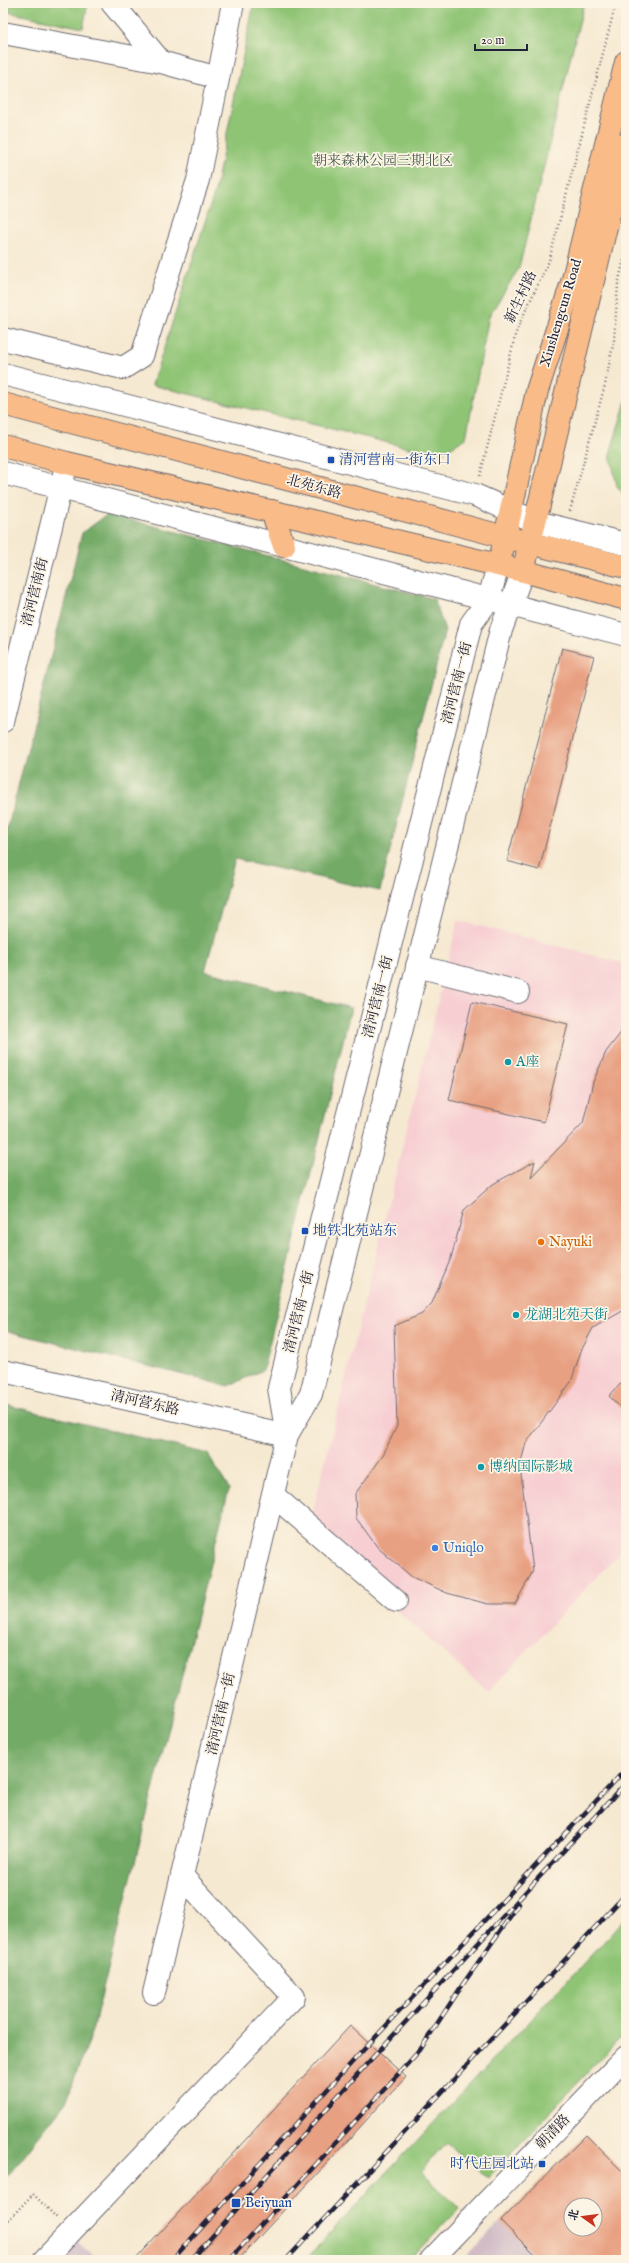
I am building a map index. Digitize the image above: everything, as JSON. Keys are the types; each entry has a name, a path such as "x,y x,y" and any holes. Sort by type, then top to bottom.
{"main road":[{"name":"Xinshengcun Road","path":"498,565 537,391 573,279 626,62"},
{"name":"Xinshengcun Road","path":"522,571 536,522 626,144"},
{"name":"北苑东路","path":"3,404 505,538 626,567"},
{"path":"3,446 67,463 498,565 626,599"},
{"path":"272,511 284,546"}],"street":[{"path":"112,3 161,62"},
{"path":"3,339 123,368 142,356 198,180 233,3"},
{"path":"3,33 161,62 218,78"},
{"path":"3,374 475,495 536,522 566,528 626,544"},
{"name":"清河营南街","path":"3,721 67,463"},
{"path":"3,473 626,635"},
{"name":"清河营南一街","path":"287,1435 279,1388 472,624 489,599 498,565"},
{"name":"清河营南一街","path":"154,1993 287,1435 310,1394 501,630 522,571"},
{"path":"417,966 518,992"},
{"name":"清河营东路","path":"3,1371 287,1435"},
{"path":"273,1495 396,1601"},
{"path":"44,2260 294,1997 182,1876"},
{"name":"朝清路","path":"431,2260 626,2057"}],"path":[{"name":"新生村路","path":"475,495 517,329 549,261 616,3"},
{"path":"566,528 605,384 614,340 618,284 626,251"},
{"path":"3,2226 33,2194 71,2232"}],"shaded area":[{"path":"458,920 626,964 626,1546 488,1692 308,1531"},
{"path":"501,2221 540,2260 463,2260"},
{"path":"74,2239 98,2260 55,2260"}],"green space":[{"path":"3,3 88,3 83,28 3,11"},
{"name":"朝来森林公园三期北区","path":"254,3 584,3 519,268 489,316 466,438 438,455 152,385 215,191"},
{"path":"626,401 626,497 617,486 610,454"},
{"path":"108,514 434,599 445,630 380,891 235,859 205,971 351,1008 263,1370 228,1386 3,1330 3,847 82,533"},
{"path":"3,1404 208,1454 229,1489 94,2025 66,2102 3,2182"},
{"path":"626,1918 626,2032 488,2178 446,2143 421,2172 459,2208 409,2260 305,2260"}],"building":[{"path":"562,648 594,656 539,870 507,861"},
{"name":"A座","path":"472,1002 568,1024 544,1122 449,1100"},
{"name":"龙湖北苑天街","path":"626,1026 626,1309 593,1328 581,1351 571,1382 526,1443 520,1466 533,1571 515,1604 488,1604 447,1593 412,1577 378,1548 356,1518 355,1494 382,1457 397,1426 394,1326 422,1314 432,1303 451,1258 464,1210 493,1184 535,1161 531,1177 583,1123 593,1082 606,1052"},
{"path":"626,1378 626,1413 609,1396"},
{"path":"350,2026 406,2077 238,2260 135,2260"},
{"path":"586,2135 626,2175 626,2260 540,2260 501,2221"}],"railway":[{"path":"172,2260 356,2058 626,1769"},
{"path":"191,2260 364,2067 626,1783"},
{"path":"286,2260 626,1894"},
{"path":"229,2260 420,2050 463,1984 519,1904"}],"place":[{"name":"清河营南一街东口","path":"331,460"},
{"name":"A座","path":"508,1062"},
{"name":"地铁北苑站东","path":"305,1231"},
{"name":"Nayuki","path":"541,1242"},
{"name":"龙湖北苑天街","path":"516,1315"},
{"name":"博纳国际影城","path":"481,1467"},
{"name":"Uniqlo","path":"435,1548"},
{"name":"时代庄园北站","path":"542,2164"},
{"name":"Beiyuan","path":"236,2203"}]}
